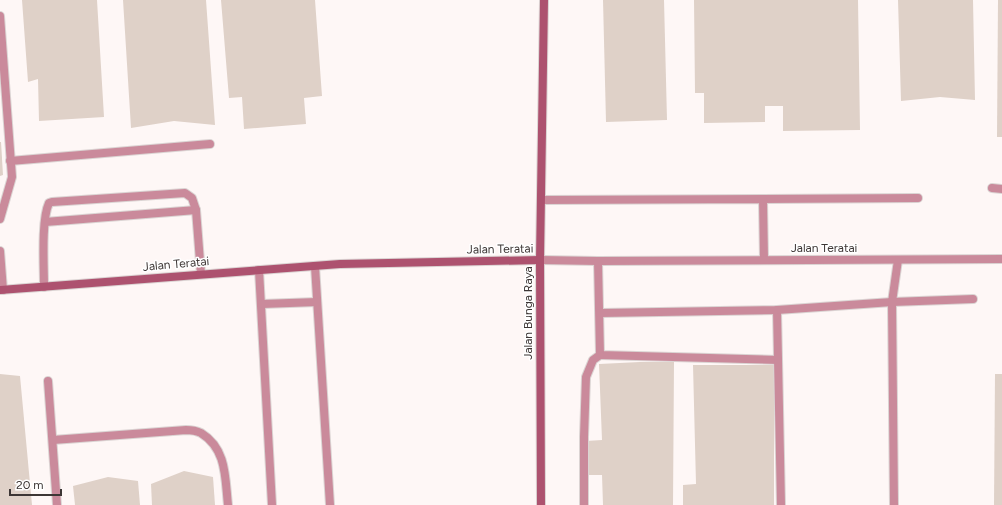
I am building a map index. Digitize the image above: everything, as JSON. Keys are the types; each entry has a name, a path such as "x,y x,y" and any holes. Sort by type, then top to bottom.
{"street":[{"name":"Jalan Bunga Raya","path":"541,505 540,260 544,0"},
{"path":"0,16 12,177 0,219"},
{"path":"10,162 210,144"},
{"path":"992,188 1002,189"},
{"path":"44,287 45,222 47,207 49,203 52,202 185,192 192,198 196,210 201,274"},
{"path":"541,200 918,198"},
{"path":"763,199 764,260"},
{"path":"45,222 196,210"},
{"path":"0,251 1,290"},
{"name":"Jalan Teratai","path":"1,290 340,264 540,260 1002,259"},
{"path":"894,505 892,302 898,260"},
{"path":"598,261 600,355"},
{"path":"315,266 330,505"},
{"path":"259,270 272,505"},
{"path":"600,313 777,310 892,302 973,299"},
{"path":"262,304 317,302"},
{"path":"777,310 781,505"},
{"path":"584,505 586,377 593,360 600,355 778,360"},
{"path":"48,381 57,505"},
{"path":"53,440 186,430 200,432 216,445 224,466 228,505"}],"building":[{"path":"22,0 97,0 104,117 39,121 38,79 28,82"},
{"path":"123,0 206,0 215,125 174,121 131,128"},
{"path":"221,0 315,0 322,96 304,98 306,124 244,129 242,97 229,98"},
{"path":"603,0 664,0 667,120 606,122"},
{"path":"694,0 858,0 860,130 783,131 783,106 765,106 765,122 704,123 704,93 695,93"},
{"path":"898,0 973,0 975,100 940,97 901,101"},
{"path":"998,0 1002,0 1002,137 997,137"},
{"path":"0,142 3,175 0,176"},
{"path":"674,362 673,505 603,505 602,475 588,475 586,441 602,440 599,364"},
{"path":"693,365 774,365 774,505 683,505 683,485 696,484"},
{"path":"0,374 20,376 32,505 0,505"},
{"path":"995,374 1002,374 1002,505 994,505"},
{"path":"184,471 213,477 215,505 152,505 151,484"},
{"path":"108,477 138,481 140,505 75,505 73,486"}]}
